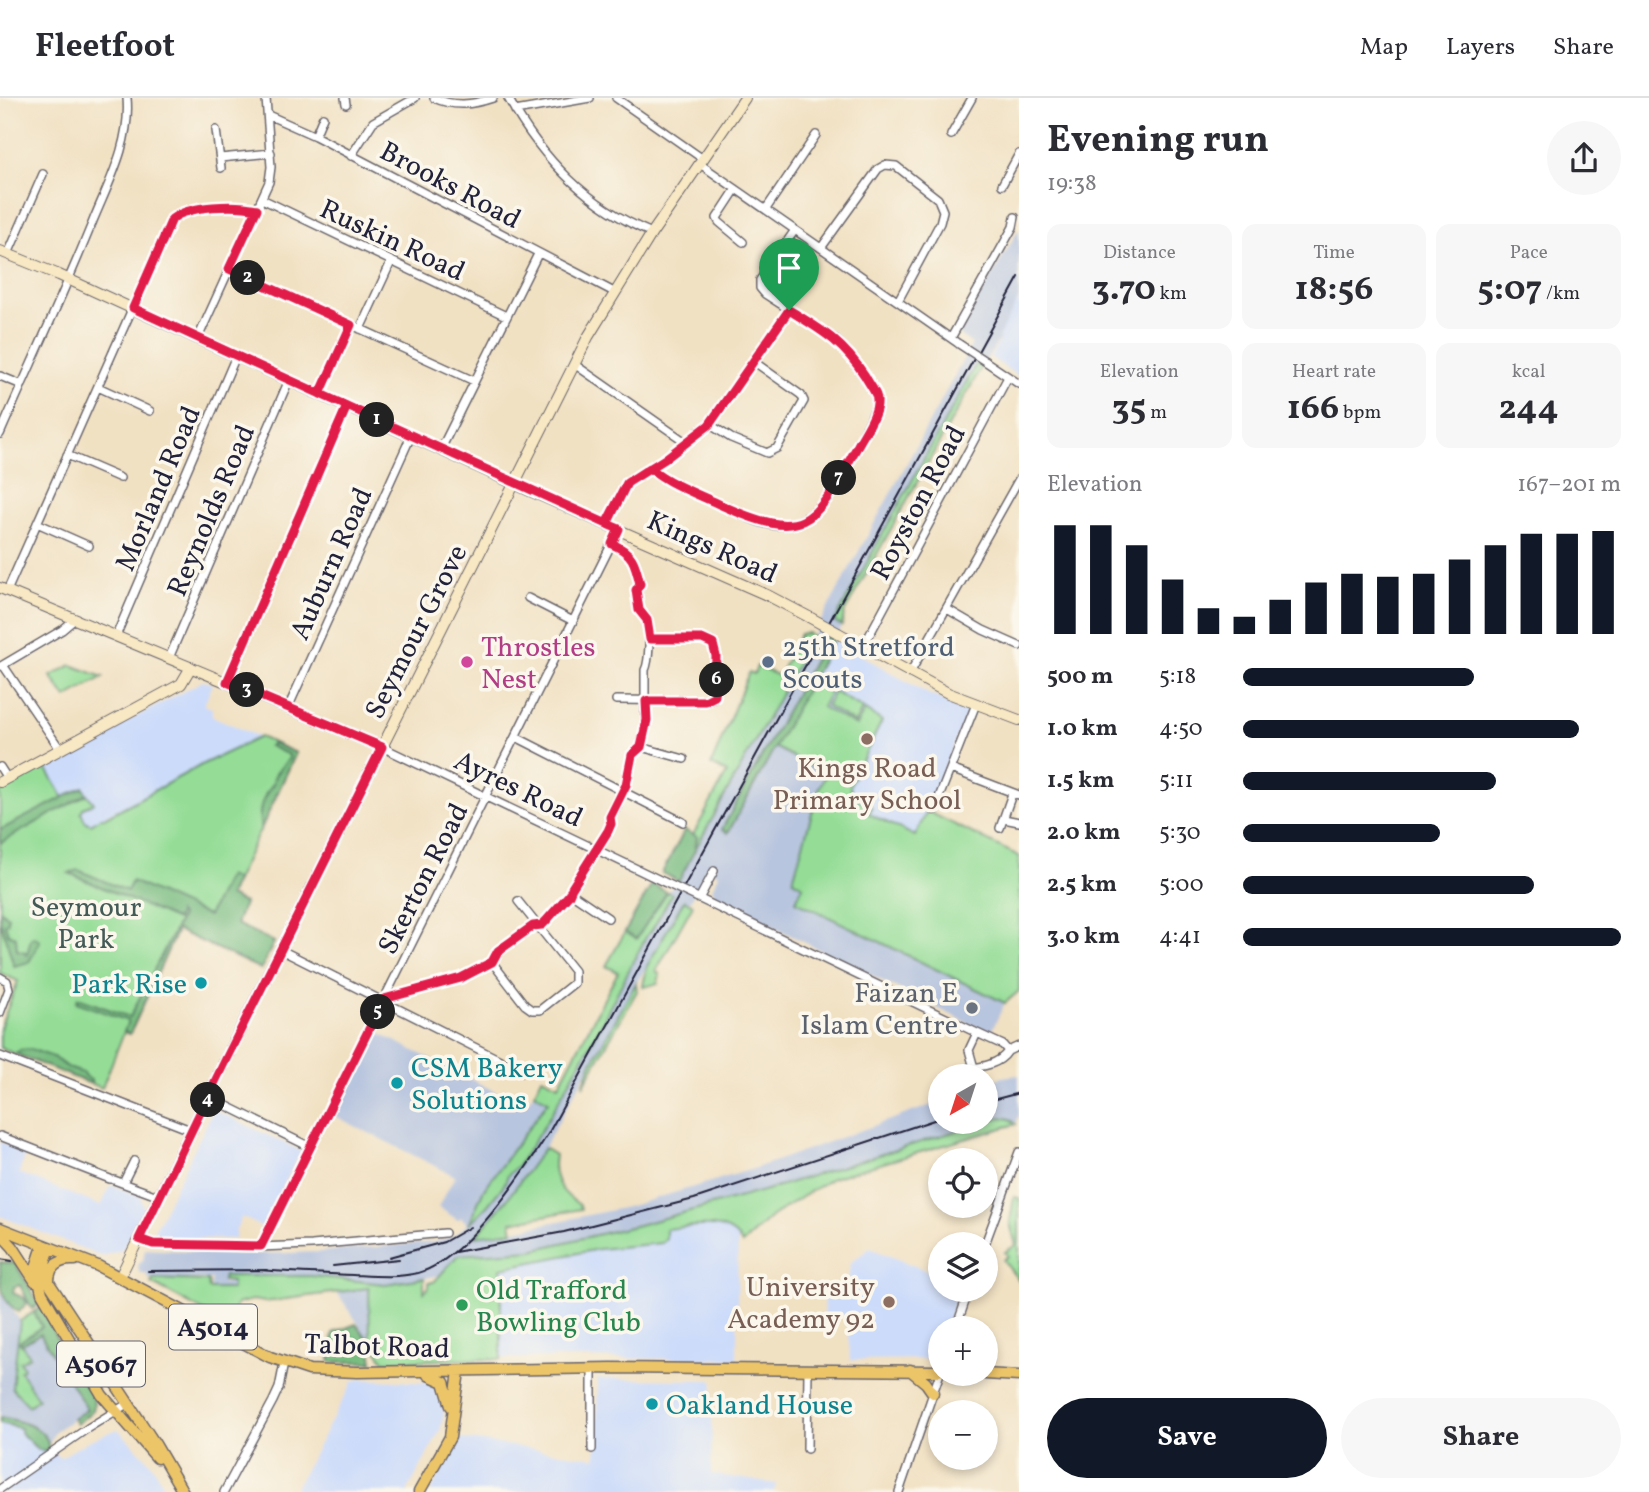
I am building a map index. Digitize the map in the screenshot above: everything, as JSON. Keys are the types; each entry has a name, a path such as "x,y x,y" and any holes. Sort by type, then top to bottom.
{"main road":[{"name":"Seymour Grove","path":"120,1277 574,364 614,292 743,99"},
{"name":"Kings Road","path":"4,252 769,596 910,673 975,704 1019,720"},
{"name":"Ayres Road","path":"3,589 382,747"},
{"path":"4,780 182,684 191,667"},
{"name":"A5014","path":"0,1230 50,1248"},
{"name":"A5067","path":"0,1230 46,1288 160,1452 183,1492"},
{"name":"A5067","path":"50,1248 41,1252 36,1267 102,1395 167,1467"},
{"name":"Talbot Road","path":"50,1248 120,1277 260,1352 309,1370 592,1368 928,1371"},
{"path":"46,1288 51,1270 62,1261 88,1262"},
{"path":"910,1370 926,1383 933,1393"},
{"path":"408,1371 433,1375 442,1380 447,1386 452,1414"},
{"path":"419,1492 450,1437 459,1371"},
{"path":"998,1375 1019,1376"}],"street":[{"path":"0,434 69,279 125,139 128,126 127,98"},
{"path":"198,338 271,175 266,98"},
{"path":"351,156 373,122 415,98"},
{"path":"434,98 447,103 463,104 493,98"},
{"path":"508,98 540,146 576,186 608,212 652,233"},
{"path":"515,111 590,98"},
{"path":"616,98 736,189 1019,384"},
{"path":"951,135 972,98"},
{"name":"Brooks Road","path":"268,115 314,136 614,292"},
{"path":"314,136 323,117"},
{"path":"216,130 221,168"},
{"path":"766,209 816,135"},
{"path":"220,158 271,153"},
{"path":"1002,185 1019,153"},
{"path":"821,247 878,169 890,164 896,166 938,200 943,211 940,223 898,300"},
{"path":"4,252 43,174"},
{"path":"736,189 718,218 738,242"},
{"name":"Ruskin Road","path":"261,199 506,316"},
{"path":"3,589 37,523 164,235 176,216 232,205 257,209"},
{"path":"951,338 1013,227 1015,217"},
{"path":"650,468 667,481 754,520 772,525 798,523 818,511 842,473 875,411 877,399 863,373 843,346 765,294 759,284 794,230"},
{"path":"441,449 538,254"},
{"path":"360,329 391,262"},
{"path":"229,269 474,381"},
{"path":"607,524 627,483 709,425 789,310"},
{"path":"320,394 351,325"},
{"name":"Morland Road","path":"116,636 236,356"},
{"path":"709,425 731,438 767,453 777,448 804,401 801,395 753,361"},
{"path":"574,364 687,443"},
{"path":"0,376 22,385"},
{"name":"Royston Road","path":"863,647 1008,377"},
{"name":"Reynolds Road","path":"169,658 289,380"},
{"path":"98,387 150,411"},
{"path":"227,682 347,406"},
{"name":"Auburn Road","path":"288,708 411,436"},
{"path":"67,455 120,478"},
{"path":"910,673 1019,479"},
{"path":"37,523 89,546"},
{"name":"Skerton Road","path":"261,1245 619,529"},
{"path":"384,1000 455,980 492,962 498,951 533,926 546,921 571,893 608,831 610,817 629,776 632,755 641,747 647,720 645,670 650,639 647,620 639,610 636,590 640,584 635,562 629,553 612,544"},
{"path":"528,598 573,621"},
{"path":"947,609 983,630 1019,646"},
{"path":"60,750 2,666 62,630 75,619"},
{"path":"616,700 709,700 715,696 716,651 712,642 702,639 650,639"},
{"path":"934,810 975,704"},
{"path":"516,737 683,822"},
{"name":"Ayres Road","path":"382,747 977,1032 1003,1045 1008,1051"},
{"path":"641,747 684,758"},
{"path":"0,767 4,780"},
{"path":"951,769 1016,794 1000,828"},
{"path":"1004,819 1019,822"},
{"path":"698,898 714,871"},
{"path":"571,893 608,918"},
{"path":"492,962 530,1009 540,1010 567,990 575,980 574,971 518,901"},
{"path":"281,950 524,1072"},
{"path":"0,977 7,981 9,989 0,1013"},
{"path":"977,1032 969,1050 970,1069 992,1064 1019,1046"},
{"path":"0,1056 193,1131"},
{"path":"209,1097 310,1147"},
{"path":"0,1136 160,1197"},
{"path":"989,1232 1019,1152"},
{"path":"122,1183 134,1161"},
{"path":"139,1239 153,1244 271,1247 338,1244 445,1233"},
{"path":"225,1492 279,1388 284,1363"},
{"path":"592,1368 592,1449"},
{"path":"807,1449 808,1370"},
{"path":"899,1492 935,1386"},
{"path":"0,1489 127,1404"}],"shaded area":[{"path":"1019,229 1019,298 998,337 1000,339 982,366 844,613 842,626 777,748 826,774 819,788 793,880 803,886 796,901 1005,1003 990,1034 713,897 712,889 719,874 708,868 689,903 636,983 544,1148 547,1151 496,1234 627,1207 753,1169 928,1106 928,1134 982,1134 832,1178 437,1276 385,1284 312,1276 223,1276 223,1283 232,1283 232,1288 211,1288 211,1279 148,1279 147,1275 139,1272 138,1265 143,1260 145,1249 250,1254 318,1252 435,1242 453,1236 468,1224 461,1217 458,1220 438,1207 455,1176 335,1116 375,1031 524,1106 534,1093 548,1100 555,1092 636,939 667,892 679,881 972,344 958,334"},
{"path":"1019,298 1019,377 990,357"},
{"name":"Kings Road Primary School","path":"833,639 930,695 968,711 915,836 819,790 774,747"},
{"path":"203,681 213,684 204,705 212,708 212,716 260,737 106,815 94,835 82,830 45,766"},
{"path":"1019,1075 1019,1116 1016,1124 998,1129 998,1078"},
{"path":"215,1110 301,1151 262,1227 242,1217 235,1239 157,1238 154,1231"},
{"path":"0,1142 27,1152 19,1173 101,1206 111,1185 140,1196 144,1209 122,1250 102,1256 0,1216"},
{"path":"738,1208 737,1359 501,1358 501,1265"},
{"name":"University Academy 92","path":"870,1248 928,1271 928,1302 955,1302 949,1316 928,1316 928,1359 850,1360 848,1315 824,1316 823,1286 848,1286 850,1263"},
{"path":"370,1288 370,1341 336,1291"},
{"path":"0,1291 20,1321 23,1344 40,1333 87,1410 55,1431 49,1445 30,1428 0,1422"},
{"path":"360,1379 429,1383 443,1394 444,1413 440,1431 407,1492 293,1492 353,1381"},
{"path":"598,1379 713,1380 711,1474 777,1484 773,1492 431,1492 451,1454 455,1438 596,1458"},
{"path":"0,1422 30,1428 60,1458 88,1441 118,1429 150,1462 168,1492 0,1492"}],"green space":[{"path":"977,363 982,366 844,613 842,626 834,622"},
{"path":"800,634 813,636 695,850 697,837 693,835 727,773 711,765 749,672 754,674 757,666 779,676"},
{"path":"828,635 834,639 728,833 722,829"},
{"path":"71,665 103,677 66,698 51,676"},
{"path":"813,676 833,687 822,707 856,726 865,710 882,721 850,785 855,797 872,807 869,814 915,836 927,811 1019,856 1019,991 1005,1003 796,901 803,886 793,880 819,788 826,774 774,747"},
{"path":"834,692 863,708 855,723 826,706"},
{"name":"Seymour Park","path":"260,737 296,753 229,896 244,903 236,924 274,942 261,969 177,930 130,1034 124,1032 102,1088 0,1048 0,1028 18,981 0,973 0,791 45,766 68,805 87,794 94,803 83,808 81,812 85,821 91,824"},
{"path":"273,743 296,753 261,829 260,811 263,799 273,784 276,773 289,758 289,755 269,746"},
{"path":"83,787 87,794 0,843 0,830"},
{"path":"685,830 697,837 695,850 679,881 662,873"},
{"path":"78,870 127,891 132,881 208,916 228,876 236,880 229,896 244,903 236,924 274,942 261,969 177,930 130,1034 124,1031 128,1021 76,1002 78,998 130,1017 181,917 178,913 177,920 69,873"},
{"path":"652,884 667,892 636,939 625,932"},
{"path":"667,892 672,894 647,935 591,1044 547,1121 517,1167 508,1175 504,1185 469,1224 483,1191 548,1101 534,1093 542,1077 559,1085 618,972 606,966 625,932 637,938"},
{"path":"684,900 693,905 656,971 660,974 658,983 645,987 647,966"},
{"path":"0,910 8,917 5,924 8,934 16,937 17,950 27,955 31,938 35,937 40,941 29,962 14,966 0,920"},
{"path":"636,983 637,991 583,1086 590,1066"},
{"path":"30,1049 53,1057 68,1068 83,1073 91,1080 91,1084 16,1054 20,1050"},
{"path":"998,1118 1010,1119 1016,1124 998,1129"},
{"path":"946,1134 982,1134 832,1178 772,1216 742,1244 728,1230 719,1227 666,1229 666,1239 662,1243 599,1249 501,1268 501,1359 384,1361 370,1341 369,1288 265,1302 252,1300 237,1304 227,1324 151,1283 153,1279 208,1281 209,1289 232,1289 232,1282 223,1281 224,1276 312,1276 385,1284 424,1278 424,1292 429,1287 429,1282 434,1282 458,1255 532,1250 763,1191"},
{"path":"544,1148 555,1155 555,1171 559,1184 581,1209 511,1222 513,1231 476,1236 505,1202"},
{"path":"1014,1197 1019,1198 1019,1281 1003,1260 1008,1256 1005,1252 1016,1245 1010,1223"},
{"path":"0,1262 15,1263 39,1304 32,1309 20,1285 14,1287 13,1293 24,1298 27,1303 19,1312 8,1303 1,1284"},
{"path":"41,1307 70,1364 89,1389 93,1399 93,1410 77,1424 73,1419 87,1409 40,1334 22,1344 19,1342 42,1327 34,1312"},
{"path":"34,1312 42,1327 20,1343 30,1356 20,1362 24,1368 20,1371 38,1399 29,1406 12,1388 20,1321"},
{"path":"356,1324 370,1341 373,1362 330,1362 333,1333"},
{"path":"0,1417 39,1430 48,1442 48,1450 44,1452 35,1447 20,1432 20,1428 0,1423"}],"tram line":[{"path":"256,1270 377,1276 418,1273 455,1252 508,1193 548,1134 1019,277"},
{"path":"998,1099 1019,1093"},
{"path":"455,1252 564,1232 694,1199 928,1122"},
{"path":"389,1257 444,1242 470,1227"},
{"path":"0,1259 12,1261"},
{"path":"333,1266 399,1259"},
{"path":"148,1271 267,1270"}],"place":[{"name":"Throstles Nest","path":"467,662"},
{"name":"25th Stretford Scouts","path":"768,662"},
{"name":"Kings Road Primary School","path":"867,739"},
{"name":"Park Rise","path":"201,983"},
{"name":"Faizan E Islam Centre","path":"972,1008"},
{"name":"CSM Bakery Solutions","path":"397,1083"},
{"name":"University Academy 92","path":"889,1302"},
{"name":"Old Trafford Bowling Club","path":"462,1305"},
{"name":"Oakland House","path":"652,1404"}],"route":[{"path":"789,310 709,425 695,438 665,459 635,477 627,483 607,524 528,490 503,477 320,394 236,356 133,308 172,219 182,213 232,205 257,209 229,269 351,325 320,394 347,406 227,682 382,747 139,1239 153,1244 261,1246 384,999 461,978 492,962 498,951 533,926 542,925 571,893 608,831 610,817 629,776 632,755 641,747 647,720 646,701 705,701 715,696 716,656 713,644 702,639 650,639 647,620 639,610 636,590 640,584 635,562 629,553 612,544 619,529 607,524 608,520 627,483 635,477 650,468 658,475 667,481 754,520 772,525 798,523 818,511 869,423 877,399 863,373 843,346 789,310"}]}
